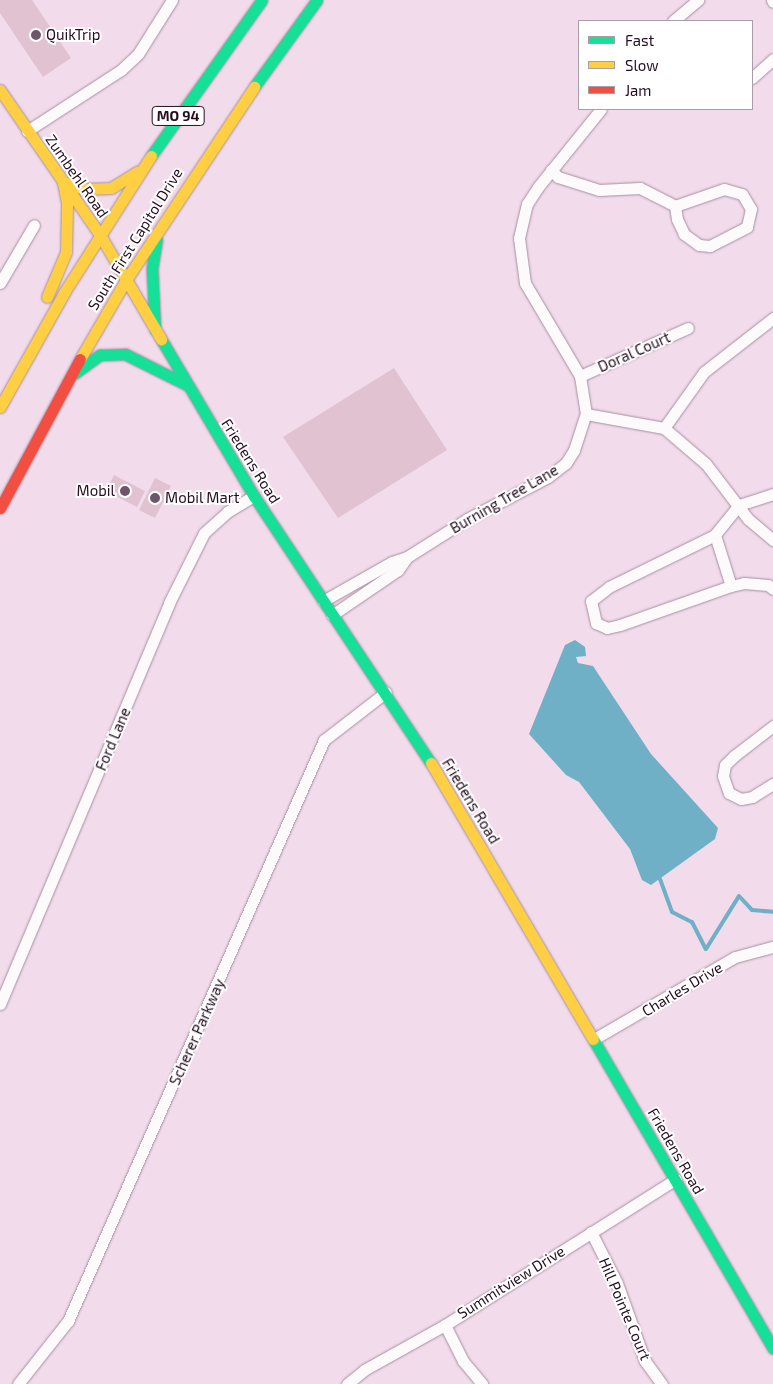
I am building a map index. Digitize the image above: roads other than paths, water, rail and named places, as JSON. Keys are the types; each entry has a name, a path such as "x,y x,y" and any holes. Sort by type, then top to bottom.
{"main road":[{"name":"South First Capitol Drive","path":"0,407 37,339 142,168 262,0"},
{"name":"South First Capitol Drive","path":"0,508 68,380 126,280 250,92 317,0"},
{"name":"Zumbehl Road","path":"0,90 100,234 126,280"},
{"path":"37,339 44,305 66,252 67,203 63,182 84,189 111,188 142,168"},
{"path":"155,330 152,269 163,222"},
{"name":"Friedens Road","path":"126,280 254,496 386,692 504,884 773,1348"},
{"path":"68,380 88,361 112,353 125,354 149,363 187,385"}],"street":[{"path":"27,131 121,70 138,54 172,0"},
{"path":"674,20 698,0"},
{"path":"753,77 773,59"},
{"name":"Burning Tree Lane","path":"323,600 392,562 407,558 467,519 548,477 566,463 582,432 586,414 580,376 536,305 525,282 520,258 519,238 527,204 551,170 600,110"},
{"path":"551,170 558,178 599,190 640,188 675,206 724,189 742,194 751,209 747,227 710,246 699,245 684,234 677,219 675,206"},
{"path":"0,283 34,225"},
{"path":"664,428 704,372 773,318"},
{"name":"Doral Court","path":"580,376 688,328"},
{"path":"586,414 664,428 706,464 761,533 773,540"},
{"path":"773,494 739,505 714,535 609,587 591,601 596,623 607,628 620,626 744,583 768,585 773,589"},
{"name":"Ford Lane","path":"0,1004 169,603 204,533 227,512 254,496"},
{"path":"714,535 732,586"},
{"name":"Burning Tree Lane","path":"332,614 398,570 407,558"},
{"name":"Scherer Parkway","path":"18,1384 68,1321 324,740 386,692"},
{"path":"773,726 734,756 726,765 723,776 729,794 741,799 752,797 773,784"},
{"name":"Charles Drive","path":"594,1039 735,957 773,947"},
{"name":"Summitview Drive","path":"347,1384 364,1370 445,1325 676,1179"},
{"name":"Hill Pointe Court","path":"591,1232 617,1283 645,1361 662,1384"},
{"path":"445,1325 464,1361 482,1384"}],"water":[{"path":"575,640 585,647 586,656 576,657 578,663 593,666 651,754 718,828 715,839 651,885 642,880 630,849 579,782 566,775 529,734 565,645"}],"waterway":[{"path":"660,879 672,912 692,922 706,949 739,896 752,910 773,912"}],"place":[{"name":"QuikTrip","path":"36,35"},
{"name":"Mobil","path":"125,491"},
{"name":"Mobil Mart","path":"155,498"}]}
